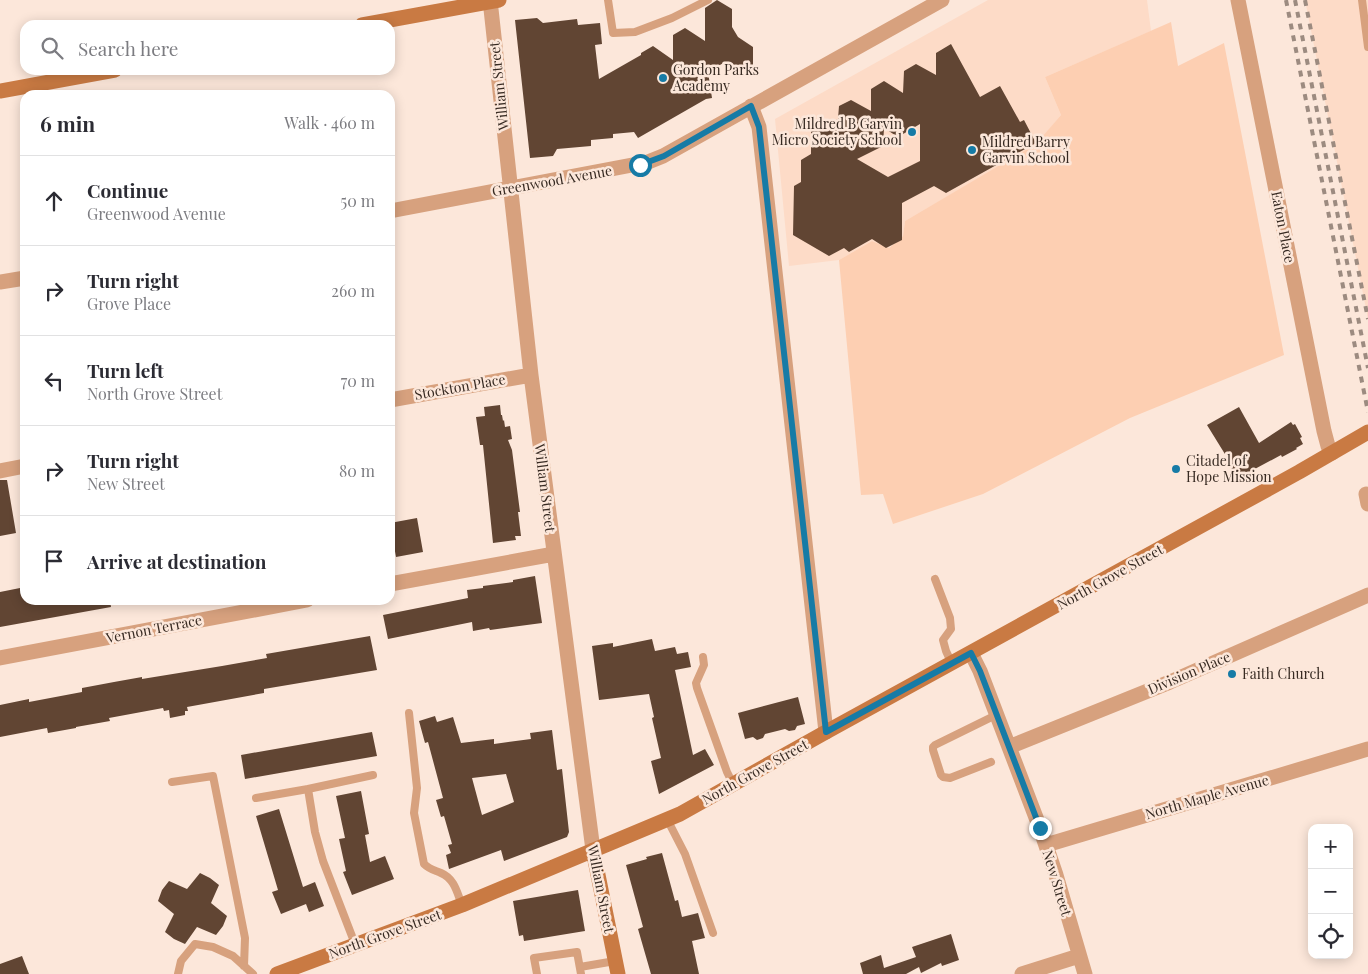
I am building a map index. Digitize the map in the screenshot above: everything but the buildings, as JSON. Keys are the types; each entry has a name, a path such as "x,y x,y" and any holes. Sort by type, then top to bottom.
{"main road":[{"path":"388,20 493,0"},
{"path":"0,91 88,75"},
{"name":"North Grove Street","path":"277,974 462,905 680,814 1368,432"},
{"name":"William Street","path":"593,850 617,968"}],"street":[{"name":"William Street","path":"493,0 510,189 531,374 593,850"},
{"name":"Greenwood Avenue","path":"395,210 648,162 664,156 942,0"},
{"name":"Eaton Place","path":"1238,0 1324,431 1332,453"},
{"path":"751,106 759,127 826,732"},
{"path":"0,282 20,279"},
{"name":"Stockton Place","path":"395,399 531,374"},
{"path":"0,471 20,467"},
{"path":"395,583 554,554"},
{"name":"Division Place","path":"1008,747 1176,679 1368,595"},
{"name":"Vernon Terrace","path":"0,658 281,605"},
{"name":"New Street","path":"971,653 1046,845 1085,974"},
{"name":"North Maple Avenue","path":"1046,845 1368,749"},
{"path":"1022,974 1079,956"}],"lane":[{"path":"608,0 613,33 635,32 672,18 708,0"},
{"path":"1362,0 1368,47"},
{"path":"935,579 950,618 951,629 943,640 952,664"},
{"path":"703,657 704,665 698,676 697,688 733,784"},
{"path":"409,713 417,788 414,813 424,864 428,868 442,873 453,882 462,905"},
{"path":"991,762 946,778 941,775 933,747 996,715"},
{"path":"256,798 373,775"},
{"path":"172,782 213,776 245,938 244,966"},
{"path":"308,789 315,832 323,861 355,944"},
{"path":"668,819 685,854 713,933"},
{"path":"178,974 181,961 195,944 213,947 233,956 253,974"},
{"path":"538,974 534,958 577,952 580,971 617,968"}],"shaded area":[{"name":"Mildred B Garvin Micro Society School","path":"988,0 1147,0 1151,31 1045,77 1061,115 1036,145 905,221 903,236 888,248 872,241 839,260 789,266 775,119"},
{"path":"1305,0 1368,0 1368,319"},
{"path":"1171,22 1178,66 1224,43 1284,355 1130,418 983,494 893,524 883,494 861,495 839,260 872,241 889,248 903,236 905,221 1036,144 1061,115 1045,77"}],"railway":[{"path":"1286,0 1368,412"},
{"path":"1295,0 1368,368"},
{"path":"1305,0 1368,319"}],"place":[{"name":"Gordon Parks Academy","path":"663,78"},
{"name":"Mildred B Garvin Micro Society School","path":"912,132"},
{"name":"Mildred Barry Garvin School","path":"972,150"},
{"name":"Citadel of Hope Mission","path":"1176,469"},
{"name":"Faith Church","path":"1232,674"}],"route":[{"path":"640,165 664,156 751,106 759,127 826,732 971,653 980,671 1040,828"}]}
